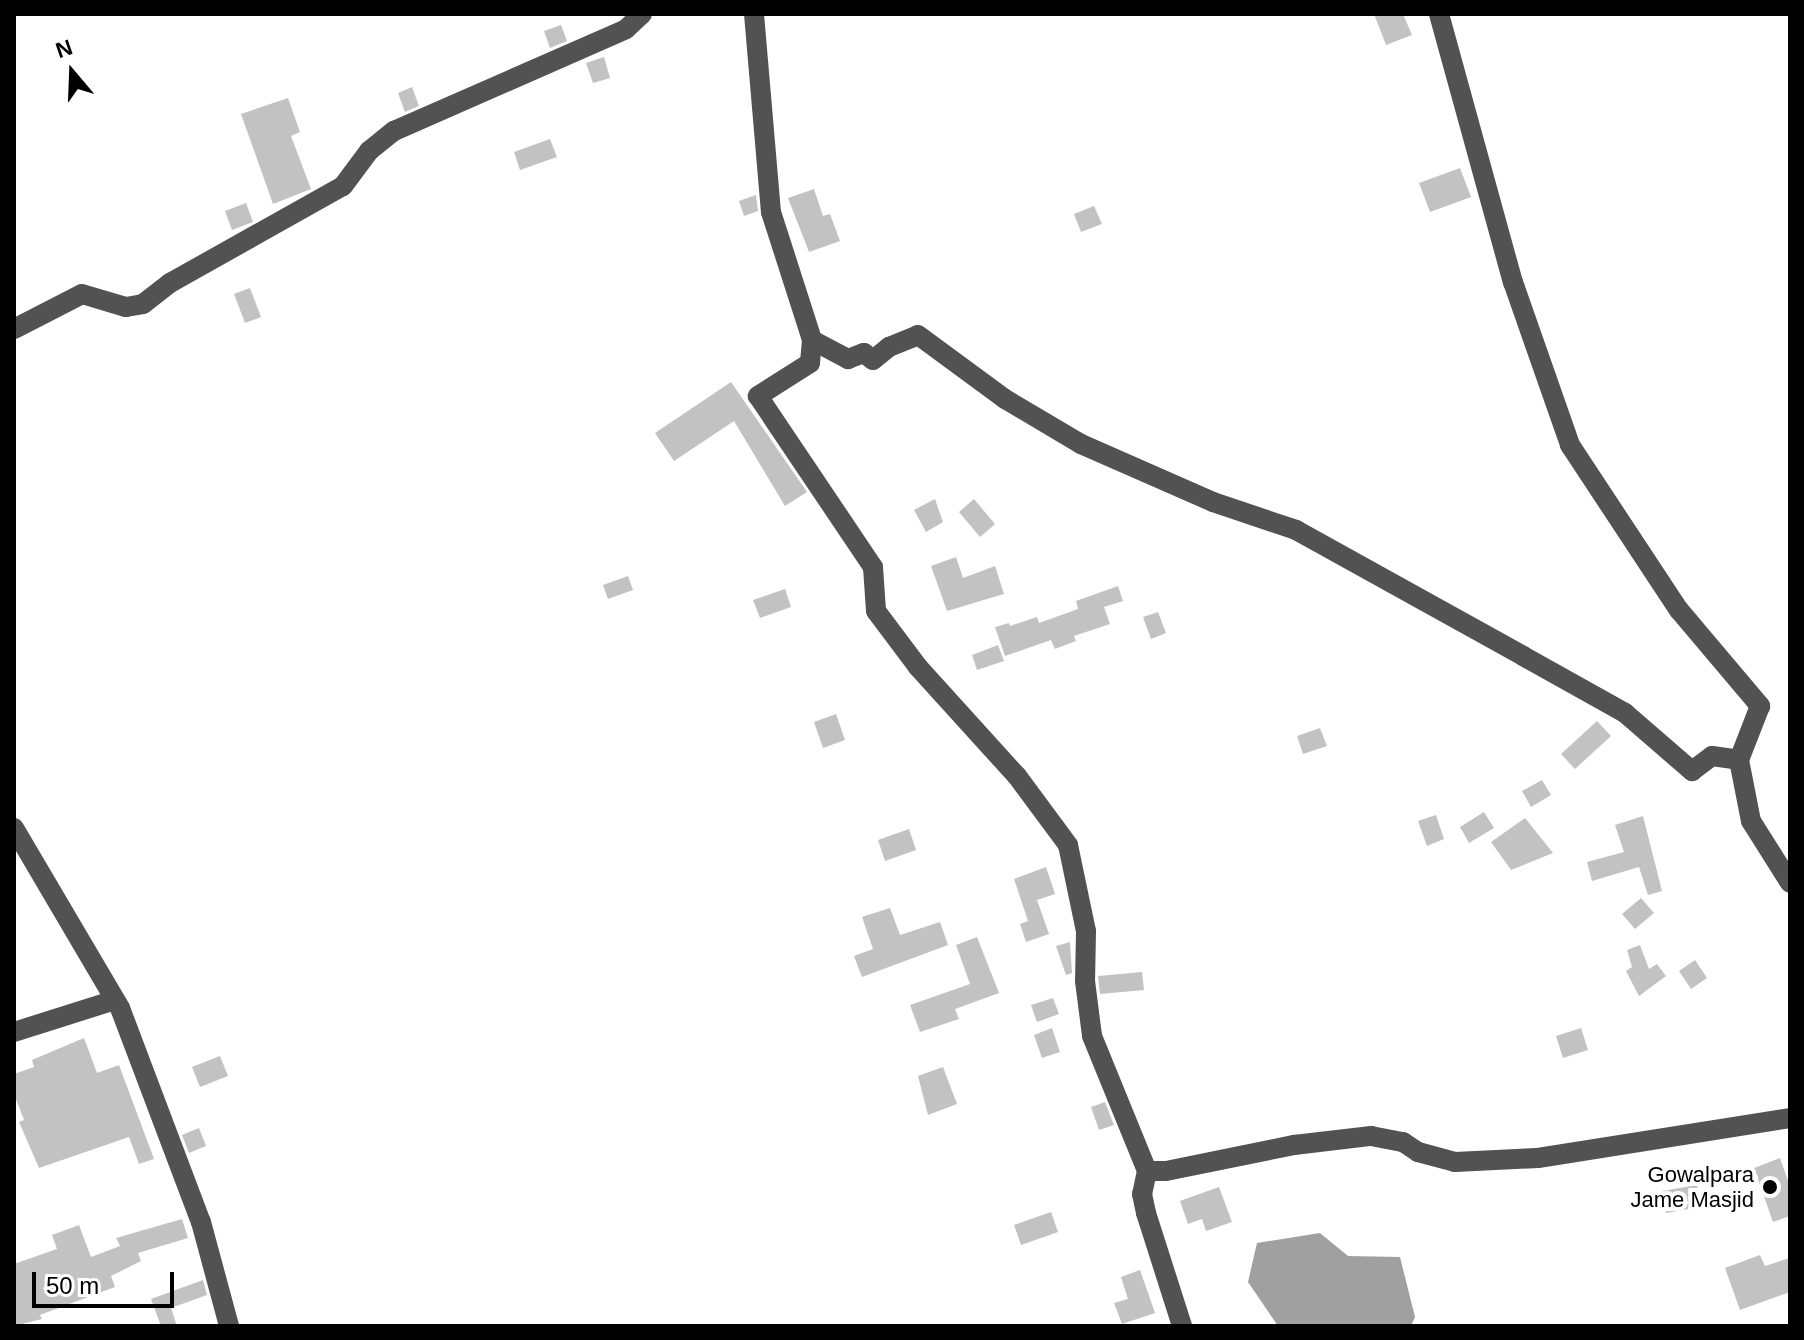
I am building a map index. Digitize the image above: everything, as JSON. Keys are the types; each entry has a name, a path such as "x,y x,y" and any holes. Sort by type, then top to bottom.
{"street":[{"path":"14,329 82,294 126,307 143,304 170,283 343,186 369,151 394,131 626,29 642,14"},
{"path":"754,14 771,212 812,340 810,363 758,396 873,567 876,611 918,667 1017,776 1068,845 1086,931 1085,981 1092,1036 1147,1171 1142,1194 1146,1213 1182,1326"},
{"path":"1439,14 1491,209 1570,445 1679,610 1760,706 1739,760 1751,821 1790,883"},
{"path":"812,340 848,359 864,353 873,360 889,347 918,335 1005,399 1081,444 1213,502 1296,530 1625,713 1692,771 1712,756 1739,760"},
{"path":"14,828 115,1000 195,1207 229,1326"},
{"path":"14,1032 115,1000"},
{"path":"1147,1171 1166,1171 1294,1145 1371,1136 1403,1142 1418,1152 1455,1162 1538,1158 1790,1118"}],"shaded area":[{"path":"1320,1233 1348,1256 1400,1257 1415,1317 1411,1326 1278,1326 1248,1282 1257,1243"}],"building":[{"path":"1374,14 1403,14 1412,35 1386,45"},
{"path":"561,25 567,41 550,48 544,31"},
{"path":"604,57 610,78 593,83 586,63"},
{"path":"412,87 419,106 405,112 398,93"},
{"path":"288,98 300,132 291,136 311,189 273,204 241,114"},
{"path":"550,139 557,157 520,170 514,152"},
{"path":"1460,168 1471,197 1430,212 1419,183"},
{"path":"814,189 823,216 830,214 840,241 809,252 788,198"},
{"path":"756,195 758,211 744,216 739,201"},
{"path":"246,203 253,222 232,230 225,211"},
{"path":"1094,206 1102,224 1081,232 1074,214"},
{"path":"250,288 261,317 245,323 234,294"},
{"path":"731,382 807,492 785,506 734,421 674,461 655,433"},
{"path":"935,499 943,522 926,532 914,510"},
{"path":"974,499 995,524 980,537 959,512"},
{"path":"956,557 963,578 995,566 1004,594 947,611 931,566"},
{"path":"628,576 633,590 608,599 603,585"},
{"path":"1118,586 1123,601 1104,607 1110,624 1074,636 1076,641 1055,649 1051,640 1005,656 995,627 1009,623 1010,626 1037,617 1039,623 1078,609 1076,601"},
{"path":"785,589 791,607 760,618 753,600"},
{"path":"1158,612 1166,633 1151,639 1143,617"},
{"path":"998,645 1004,661 977,670 972,655"},
{"path":"836,714 845,740 823,748 814,722"},
{"path":"1597,721 1611,736 1575,769 1561,754"},
{"path":"1320,728 1327,746 1303,754 1297,736"},
{"path":"1542,780 1551,795 1531,807 1522,791"},
{"path":"1484,812 1494,828 1469,843 1460,827"},
{"path":"1436,815 1444,839 1427,846 1418,821"},
{"path":"1643,816 1662,891 1648,895 1639,867 1592,881 1587,862 1624,852 1615,825"},
{"path":"1525,818 1553,853 1511,870 1491,842"},
{"path":"909,829 916,850 885,861 878,840"},
{"path":"1046,867 1055,894 1037,900 1049,934 1026,942 1020,924 1028,921 1014,879"},
{"path":"1641,898 1654,913 1635,929 1622,914"},
{"path":"890,908 900,935 940,922 948,945 862,977 854,956 873,949 862,917"},
{"path":"977,937 999,993 955,1009 959,1019 920,1032 910,1005 970,984 956,945"},
{"path":"1070,942 1072,973 1066,975 1056,946"},
{"path":"1640,945 1649,969 1657,964 1666,976 1639,996 1626,971 1632,967 1627,950"},
{"path":"1695,960 1707,978 1691,989 1679,971"},
{"path":"1142,972 1144,990 1100,994 1098,976"},
{"path":"1053,998 1059,1014 1037,1022 1031,1005"},
{"path":"1052,1028 1060,1052 1042,1058 1034,1035"},
{"path":"1581,1028 1588,1050 1563,1058 1556,1036"},
{"path":"84,1038 97,1073 119,1065 154,1159 139,1164 129,1137 39,1168 19,1122 24,1120 14,1094 14,1074 34,1067 32,1060"},
{"path":"220,1056 228,1076 200,1087 192,1067"},
{"path":"943,1067 957,1104 928,1115 918,1076"},
{"path":"1105,1102 1114,1125 1099,1130 1091,1107"},
{"path":"199,1128 206,1146 189,1153 182,1135"},
{"path":"1780,1158 1790,1186 1790,1216 1773,1222 1754,1168"},
{"path":"1697,1185 1701,1207 1666,1213 1662,1191"},
{"path":"1219,1187 1232,1222 1206,1231 1202,1219 1188,1224 1180,1201"},
{"path":"1051,1212 1058,1232 1021,1245 1014,1225"},
{"path":"182,1219 188,1238 138,1253 141,1261 111,1276 115,1287 40,1315 42,1319 14,1326 14,1264 57,1249 52,1235 79,1225 91,1257 120,1246 116,1238"},
{"path":"1760,1255 1765,1266 1790,1258 1790,1292 1740,1310 1725,1268"},
{"path":"1140,1270 1155,1313 1122,1324 1114,1303 1128,1299 1121,1277"},
{"path":"203,1280 207,1295 171,1308 177,1326 161,1326 151,1299"}],"place":[{"name":"Gowalpara Jame Masjid","path":"1770,1187"}]}
